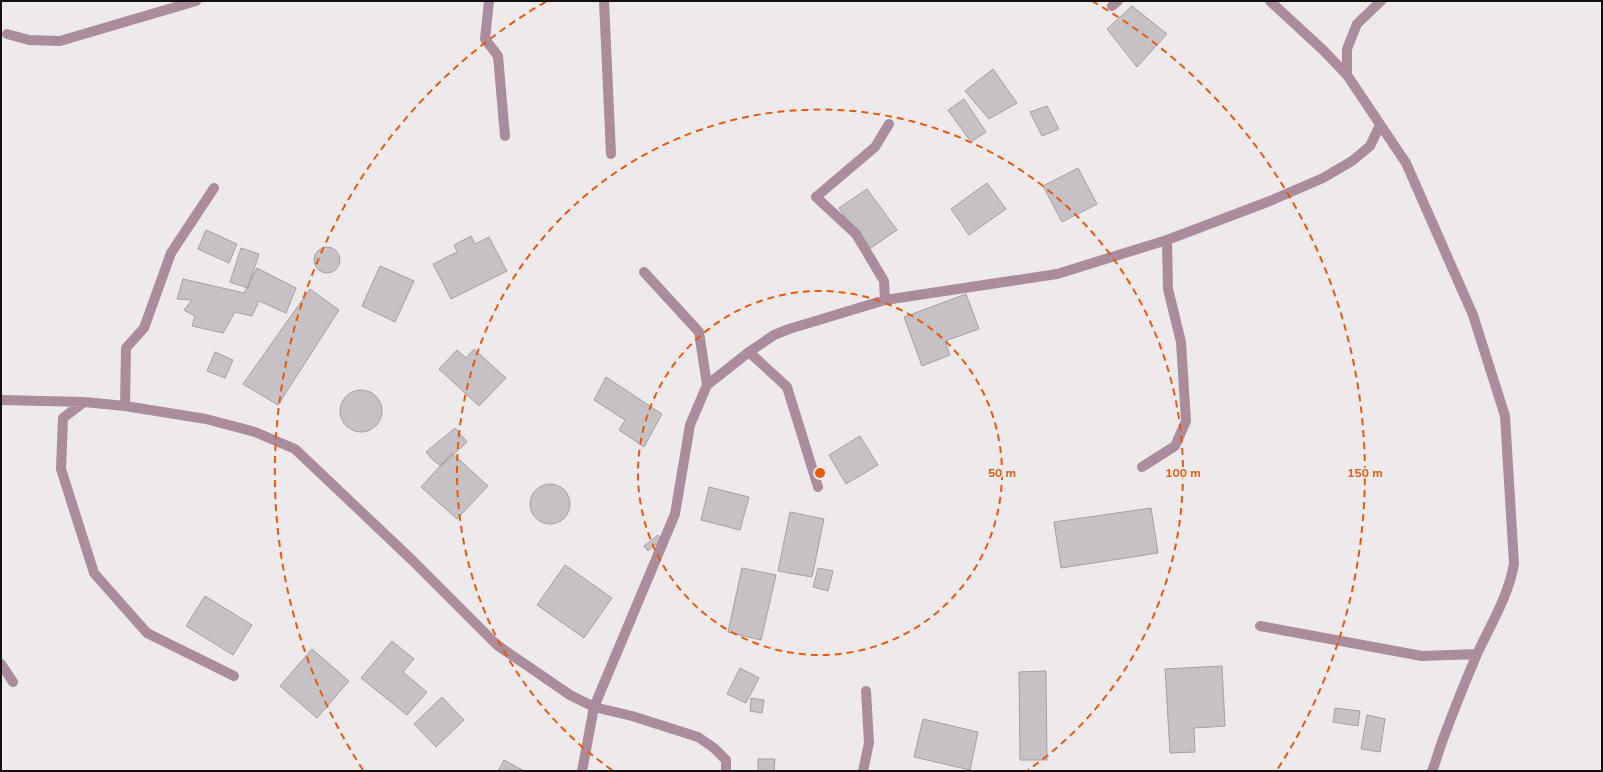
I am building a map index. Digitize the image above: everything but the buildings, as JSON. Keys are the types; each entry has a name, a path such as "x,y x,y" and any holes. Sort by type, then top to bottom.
{"street":[{"path":"7,34 29,40 60,40 196,1"},
{"path":"489,1 485,39 498,56 505,136"},
{"path":"604,1 611,154"},
{"path":"1270,1 1323,50 1347,75 1406,163 1473,315 1505,416 1514,564 1511,582 1504,600 1477,654 1445,732 1432,771"},
{"path":"1347,75 1347,48 1357,24 1381,1"},
{"path":"885,300 884,281 856,234 816,197 875,146 889,124"},
{"path":"582,771 594,707 675,514 690,425 707,385 749,352 774,335 790,329 885,300 1057,274 1167,240 1270,201 1323,178 1352,161 1370,146 1380,125"},
{"path":"126,406 126,348 144,328 171,252 214,188"},
{"path":"1142,467 1175,446 1186,421 1182,342 1168,289 1167,240"},
{"path":"644,272 699,332 707,385"},
{"path":"749,352 787,387 818,487"},
{"path":"1,400 84,402 126,406 206,419 255,432 295,449 412,560 497,645 570,695 594,707 632,716 698,737 714,748 726,760 726,771"},
{"path":"84,402 63,418 61,469 94,572 147,633 234,676"},
{"path":"1260,626 1422,656 1477,654"},
{"path":"1,664 13,682"},
{"path":"863,771 869,743 866,691"}]}
